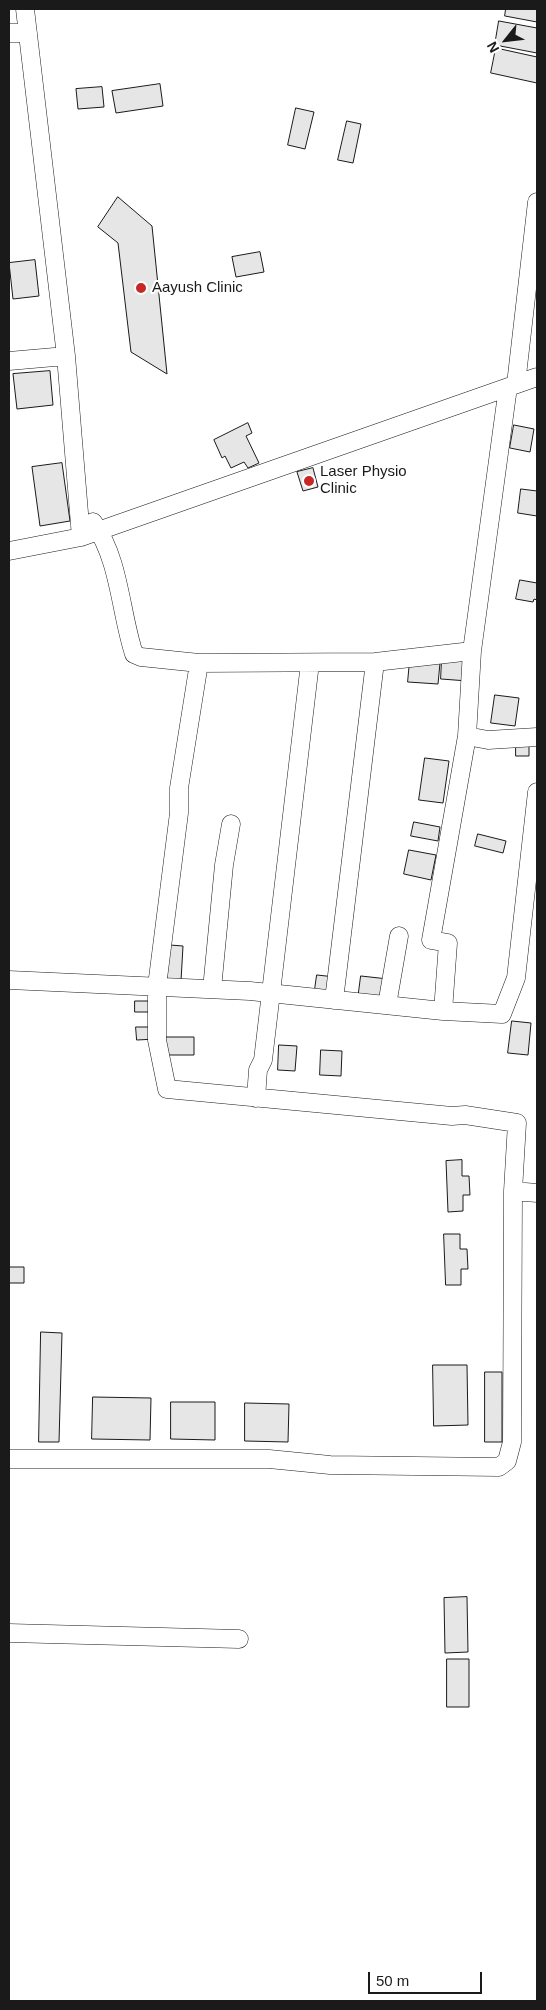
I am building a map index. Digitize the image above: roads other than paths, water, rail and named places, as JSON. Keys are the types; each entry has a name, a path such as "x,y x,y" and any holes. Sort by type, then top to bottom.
{"street":[{"path":"25,9 66,356 81,537"},
{"path":"9,33 28,33"},
{"path":"443,1011 448,943 431,940 467,736 472,651 537,202"},
{"path":"9,361 66,356"},
{"path":"9,551 81,537 537,376"},
{"path":"78,500 99,530 118,581 126,629 134,654 152,659 199,662 310,664 375,662 472,651"},
{"path":"9,1458 269,1459 330,1465 499,1467 508,1461 512,1442 513,1191 518,1123 465,1115 452,1116 167,1089 157,1040 157,986 179,813 179,788 199,662"},
{"path":"334,1000 375,662"},
{"path":"256,1098 258,1070 263,1060 272,993 310,664"},
{"path":"467,736 488,740 537,737"},
{"path":"9,980 272,993 443,1011 502,1014 516,978 537,792"},
{"path":"212,989 224,865 231,824"},
{"path":"387,1005 399,936"},
{"path":"513,1191 537,1192"},
{"path":"9,1633 239,1639"}],"place":[{"name":"Aayush Clinic","path":"141,288"},
{"name":"Laser Physio Clinic","path":"309,481"}]}
